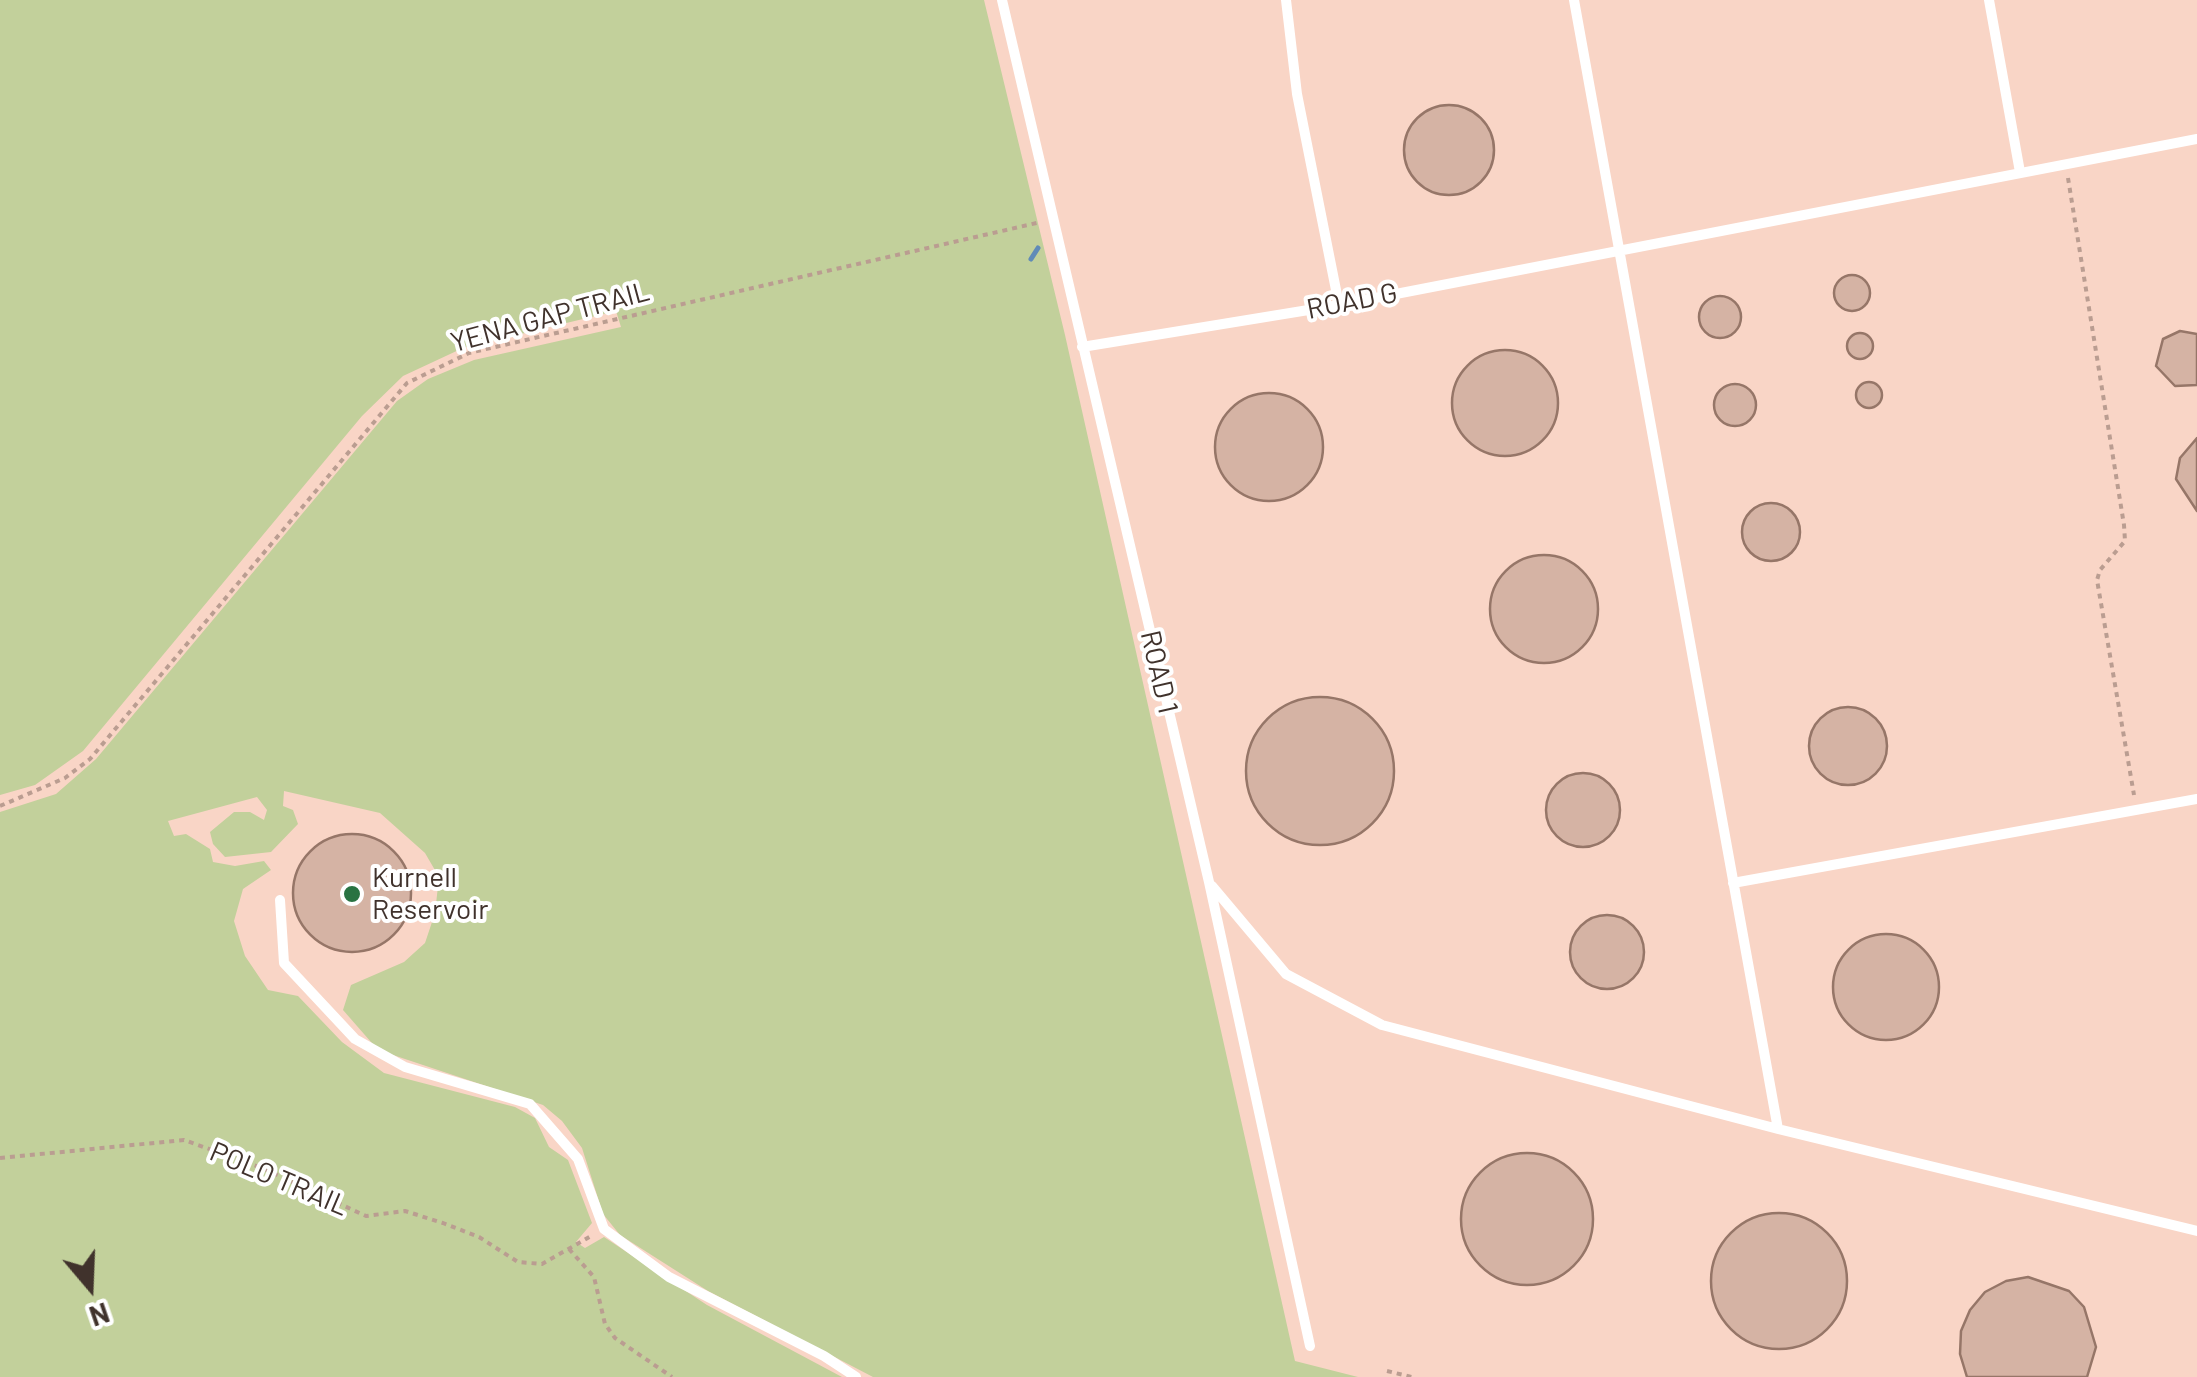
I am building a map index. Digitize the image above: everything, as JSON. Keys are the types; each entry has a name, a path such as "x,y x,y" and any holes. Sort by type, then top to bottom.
{"lane":[{"name":"ROAD 1","path":"1002,0 1209,882 1310,1346"},
{"path":"1286,0 1296,94 1339,304"},
{"path":"1574,0 1778,1129"},
{"path":"1989,0 2020,172"},
{"name":"ROAD G","path":"1082,346 1339,304 2197,140"},
{"path":"1733,883 2197,799"},
{"path":"1209,882 1286,974 1382,1025 1778,1129 2197,1231"},
{"path":"280,900 284,963 322,1009 384,1058 540,1111 578,1159 604,1229 669,1277 856,1377"}],"path":[{"path":"2066,164 2124,526 2125,541 2096,580 2136,810"},
{"name":"YENA GAP TRAIL","path":"0,806 66,778 90,758 407,383 470,353 1051,219"},
{"name":"POLO TRAIL","path":"0,1158 184,1140 262,1168 366,1216 405,1211 443,1222 479,1237 518,1262 542,1264 604,1229"},
{"path":"569,1249 594,1276 605,1324 615,1338 672,1377"},
{"path":"1387,1371 1412,1377"}],"green space":[{"path":"0,0 984,0 1065,335 1295,1361 1358,1377 873,1377 708,1291 620,1235 603,1214 582,1148 562,1121 543,1105 378,1050 343,1010 351,985 404,962 425,943 435,913 439,877 425,853 380,813 284,791 283,806 293,810 298,824 271,852 225,857 213,844 210,832 234,812 250,812 264,820 267,810 257,797 168,821 174,836 186,834 210,849 213,862 235,866 264,861 271,870 243,889 234,921 245,956 268,990 298,996 342,1042 384,1073 515,1107 535,1118 549,1147 568,1160 592,1223 576,1242 585,1248 604,1237 707,1305 842,1377 0,1377 0,812 56,794 96,759 397,401 428,379 474,360 621,327 616,311 463,348 403,376 362,416 83,751 35,785 0,795"}],"building":[{"path":"1449,105 1481,118 1494,150 1481,182 1449,195 1417,182 1404,150 1417,118"},
{"path":"1852,275 1865,280 1870,293 1865,306 1852,311 1839,306 1834,293 1839,280"},
{"path":"1720,296 1735,302 1741,317 1735,332 1720,338 1705,332 1699,317 1705,302"},
{"path":"2180,331 2197,334 2197,385 2175,386 2156,366 2163,339"},
{"path":"1860,333 1869,337 1873,346 1869,355 1860,359 1851,355 1847,346 1851,337"},
{"path":"1505,350 1525,354 1542,366 1554,383 1558,403 1554,423 1542,440 1525,452 1505,456 1485,452 1468,440 1456,423 1452,403 1456,383 1468,366 1485,354"},
{"path":"1869,382 1878,386 1882,395 1878,404 1869,408 1860,404 1856,395 1860,386"},
{"path":"1735,384 1750,390 1756,405 1750,420 1735,426 1720,420 1714,405 1720,390"},
{"path":"1269,393 1290,397 1307,409 1319,426 1323,447 1319,468 1307,485 1290,497 1269,501 1248,497 1231,485 1219,468 1215,447 1219,426 1231,409 1248,397"},
{"path":"2197,438 2197,511 2176,479 2180,458"},
{"path":"1771,503 1792,511 1800,532 1792,553 1771,561 1750,553 1742,532 1750,511"},
{"path":"1544,555 1565,559 1582,571 1594,588 1598,609 1594,630 1582,647 1565,659 1544,663 1523,659 1506,647 1494,630 1490,609 1494,588 1506,571 1523,559"},
{"path":"1320,697 1348,702 1373,718 1389,743 1394,771 1389,799 1373,824 1348,840 1320,845 1292,840 1267,824 1251,799 1246,771 1251,743 1267,718 1292,702"},
{"path":"1848,707 1863,710 1875,719 1884,731 1884,761 1875,773 1863,782 1848,785 1833,782 1821,773 1812,761 1809,746 1812,731 1821,719 1833,710"},
{"path":"1583,773 1609,784 1620,810 1609,836 1583,847 1557,836 1546,810 1557,784"},
{"name":"Kurnell Reservoir","path":"352,834 375,838 394,851 407,870 411,893 407,916 394,935 375,948 352,952 329,948 310,935 297,916 293,893 297,870 310,851 329,838"},
{"path":"1607,915 1634,925 1644,952 1634,979 1607,989 1580,979 1570,952 1580,925"},
{"path":"1886,934 1906,938 1923,950 1935,967 1939,987 1935,1007 1923,1024 1906,1036 1886,1040 1866,1036 1849,1024 1837,1007 1833,987 1837,967 1849,950 1866,938"},
{"path":"1527,1153 1552,1158 1574,1172 1588,1194 1593,1219 1588,1244 1574,1266 1552,1280 1527,1285 1502,1280 1480,1266 1466,1244 1461,1219 1466,1194 1480,1172 1502,1158"},
{"path":"1779,1213 1805,1218 1827,1233 1842,1255 1847,1281 1842,1307 1827,1329 1805,1344 1779,1349 1753,1344 1731,1329 1716,1307 1711,1281 1716,1255 1731,1233 1753,1218"},
{"path":"2028,1277 2069,1291 2084,1307 2096,1347 2087,1377 1967,1377 1960,1354 1961,1331 1970,1310 1985,1292 2006,1281"}],"waterway":[{"path":"1031,259 1038,248"}],"place":[{"name":"Kurnell Reservoir","path":"352,894"}]}
